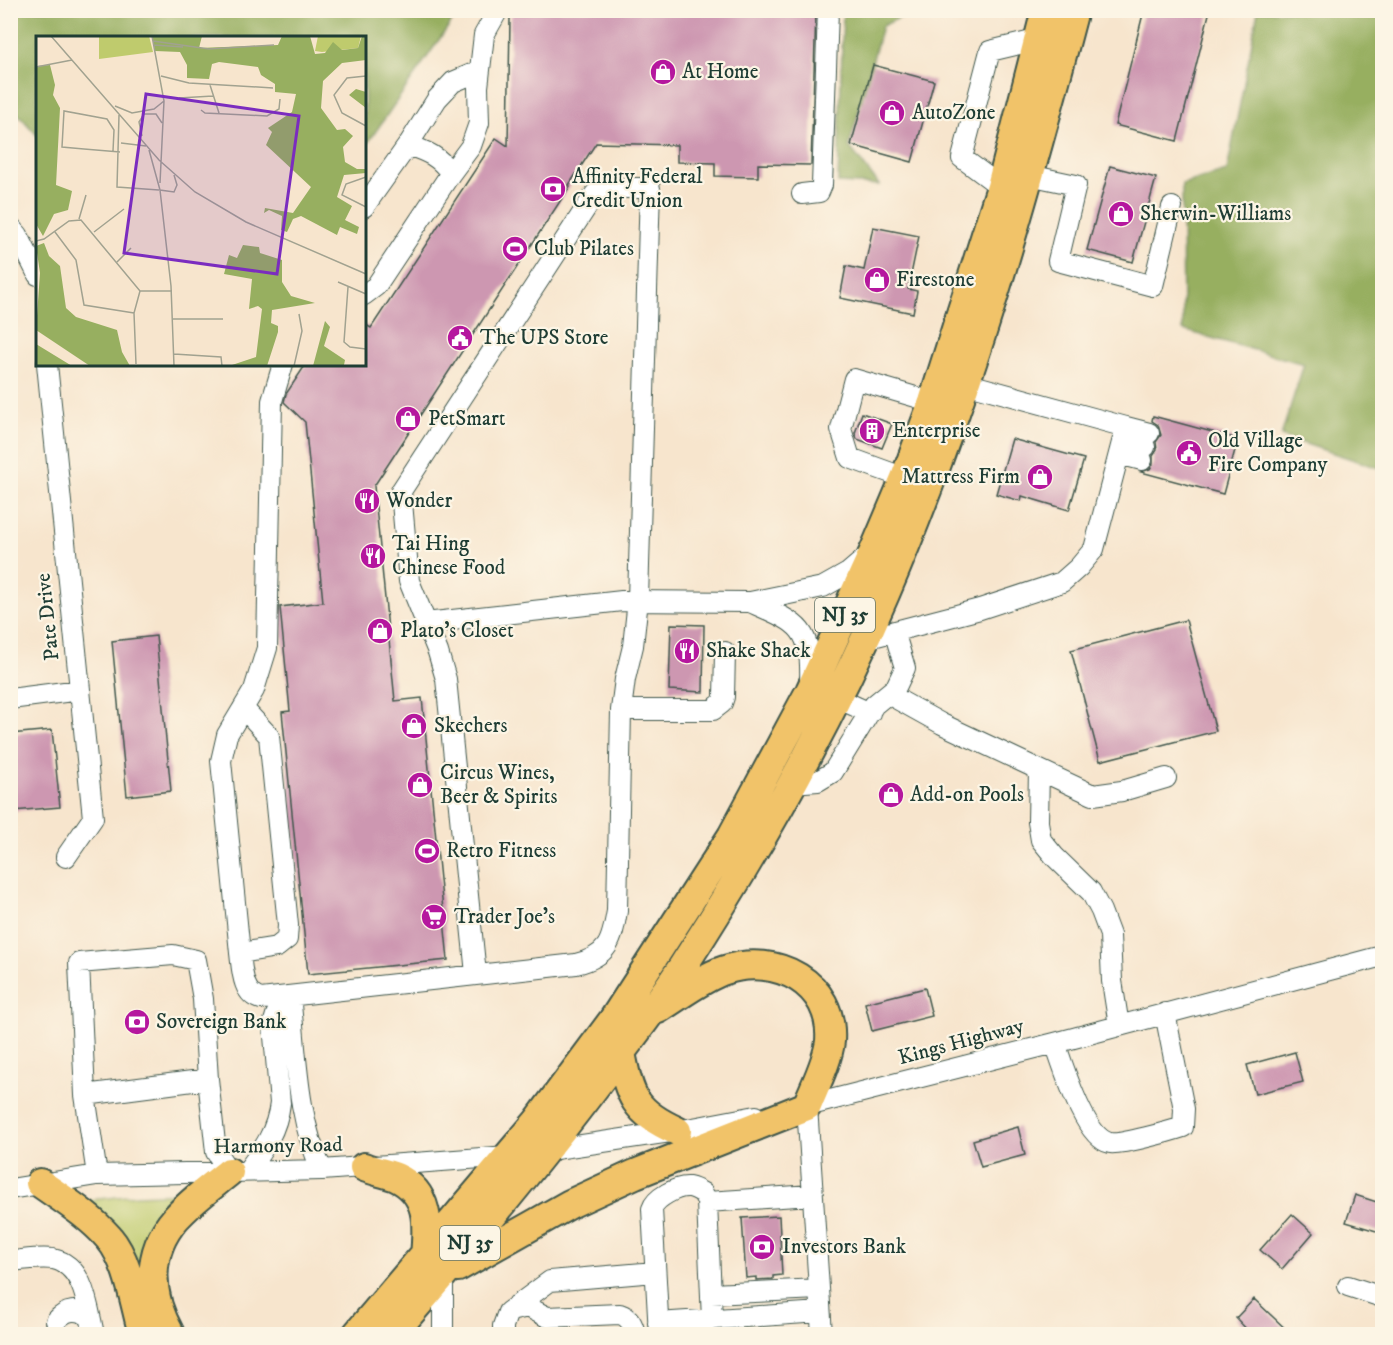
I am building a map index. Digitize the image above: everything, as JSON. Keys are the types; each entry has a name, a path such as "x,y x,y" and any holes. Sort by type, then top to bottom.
{"highway":[{"name":"NJ 35","path":"393,1335 434,1265 508,1156 537,1122 619,1010 823,694 865,639 887,591 943,450 946,387 1001,187 1046,10"},
{"name":"NJ 35","path":"357,1333 434,1265 547,1151 681,969 792,783 875,549 946,387 1029,175 1074,10"},
{"path":"364,1167 396,1177 416,1194 427,1216 434,1265 635,1174 807,1106 828,1049 830,1026 827,1012 817,995 806,983 789,972 772,966 746,965 724,970 649,1014"},
{"path":"621,1052 625,1073 637,1104 647,1114 677,1131"},
{"path":"170,1335 155,1297 155,1261 162,1239 176,1217 238,1171"},
{"path":"40,1183 81,1212 110,1239 126,1272 143,1335"}],"street":[{"path":"366,294 376,286 450,173 471,146 479,123 479,71 484,35 498,10"},
{"path":"802,194 819,192 822,185 828,10"},
{"path":"1001,187 962,158 990,51 1040,39"},
{"path":"366,204 408,145 436,99 453,82 479,71"},
{"path":"408,145 441,161 450,173"},
{"path":"1029,175 1076,185 1058,261 1153,286 1172,207"},
{"path":"282,366 272,401 267,648 254,690 227,735 221,761 243,975 254,997 261,999 290,996 587,961 597,956 612,940 617,911 621,710 633,646 638,600 650,188 609,188 595,194 401,491 409,581 438,652 446,679 476,974"},
{"path":"10,226 18,235 36,271"},
{"name":"Pate Drive","path":"47,366 93,818 66,857"},
{"path":"905,478 850,458 841,429 854,379 946,387 1145,447 1123,441"},
{"path":"865,639 980,609 1062,582 1094,549 1123,441"},
{"path":"425,624 638,600 750,602 823,587 848,573 875,549"},
{"path":"750,602 787,618 803,633 823,694 870,713"},
{"path":"792,783 818,782 833,772 874,705 896,687 905,668 894,631"},
{"path":"621,710 713,710 722,703 724,697 725,652"},
{"path":"10,699 80,690"},
{"path":"888,694 942,724 1093,795 1122,791 1166,778"},
{"path":"240,953 277,947 287,939 288,925 269,736 243,708"},
{"path":"1039,770 1038,822 1041,840 1091,892 1101,911 1110,935 1112,981 1119,1026"},
{"path":"97,1175 85,1095 79,963 173,955 196,960 203,999 216,1152 238,1171 267,1144 279,1116 273,1025 276,1015 290,996"},
{"name":"Kings Highway","path":"547,1151 677,1131 807,1106 1383,956"},
{"path":"290,996 304,1121 314,1154 322,1170"},
{"path":"1055,1043 1076,1103 1089,1125 1101,1138 1110,1143 1164,1134 1183,1127 1184,1110 1165,1013"},
{"path":"85,1095 208,1079"},
{"path":"807,1106 822,1335"},
{"name":"Harmony Road","path":"10,1189 97,1175 322,1170 547,1151"},
{"path":"712,1320 707,1202 703,1193 686,1187 678,1188 653,1204 658,1329 712,1320 820,1312"},
{"path":"707,1202 812,1195"},
{"path":"10,1261 49,1259 67,1265 81,1284 92,1326"},
{"path":"434,1265 443,1335"},
{"path":"503,1335 502,1326 508,1312 550,1281 655,1272"},
{"path":"711,1290 818,1284"},
{"path":"1348,1286 1383,1298"},
{"path":"508,1312 515,1308 528,1307 547,1317 620,1314 625,1315 632,1322 635,1335"},
{"path":"56,1321 64,1314 79,1311 92,1326"}],"green space":[{"path":"11,10 459,10 366,146 366,36 36,36 36,134 11,106"},
{"path":"843,11 914,11 882,26 849,146 879,185 838,183"},
{"path":"1258,11 1382,11 1382,469 1281,436 1304,364 1183,330 1182,184 1227,171"},
{"path":"187,1193 141,1269 89,1206 90,1200"}],"building":[{"path":"515,10 816,10 811,165 758,164 758,177 715,176 715,163 677,162 677,145 596,143 374,486 395,701 422,698 448,960 308,974 282,712 290,711 280,607 323,602 305,422 284,402 286,394 305,366 366,366 366,325 371,328 496,138 508,146 510,18"},
{"path":"1144,10 1210,10 1177,141 1115,125"},
{"name":"AutoZone","path":"873,65 934,81 912,162 851,145"},
{"name":"Sherwin-Williams","path":"1110,166 1156,178 1133,262 1087,250"},
{"name":"Firestone","path":"873,227 919,236 908,289 917,291 913,313 840,298 846,266 864,270"},
{"name":"Enterprise","path":"862,413 892,424 882,448 857,439 855,433"},
{"name":"Old Village Fire Company","path":"1153,416 1238,439 1223,494 1141,472 1150,469 1153,464 1153,456 1157,450 1156,442 1161,435 1158,425 1152,421"},
{"name":"Mattress Firm","path":"1012,439 1084,459 1069,510 1022,496 1021,501 996,494"},
{"path":"1186,620 1216,731 1100,761 1071,650"},
{"name":"Shake Shack","path":"671,624 704,625 703,692 669,690"},
{"path":"156,636 171,791 127,796 112,641"},
{"path":"52,730 60,807 13,811 10,785 10,734"},
{"path":"925,988 932,1016 872,1031 865,1003"},
{"path":"1295,1052 1303,1082 1255,1094 1247,1065"},
{"path":"1018,1127 1025,1155 981,1167 973,1140"},
{"path":"1355,1195 1383,1204 1383,1233 1346,1222"},
{"path":"1292,1214 1313,1233 1282,1269 1260,1250"},
{"name":"Investors Bank","path":"779,1216 782,1275 773,1276 773,1279 746,1278 742,1218"},
{"path":"1254,1299 1292,1335 1252,1335 1236,1318"}],"place":[{"name":"At Home","path":"663,72"},
{"name":"AutoZone","path":"892,113"},
{"name":"Affinity Federal Credit Union","path":"553,189"},
{"name":"Sherwin-Williams","path":"1121,214"},
{"name":"Club Pilates","path":"515,249"},
{"name":"Firestone","path":"877,280"},
{"name":"The UPS Store","path":"460,338"},
{"name":"PetSmart","path":"408,419"},
{"name":"Enterprise","path":"872,431"},
{"name":"Old Village Fire Company","path":"1189,453"},
{"name":"Mattress Firm","path":"1040,477"},
{"name":"Wonder","path":"367,501"},
{"name":"Tai Hing Chinese Food","path":"373,556"},
{"name":"Plato's Closet","path":"380,631"},
{"name":"Shake Shack","path":"687,651"},
{"name":"Skechers","path":"414,726"},
{"name":"Circus Wines, Beer & Spirits","path":"420,785"},
{"name":"Add-on Pools","path":"891,795"},
{"name":"Retro Fitness","path":"427,851"},
{"name":"Trader Joe's","path":"434,917"},
{"name":"Sovereign Bank","path":"137,1022"},
{"name":"Investors Bank","path":"762,1247"}]}
